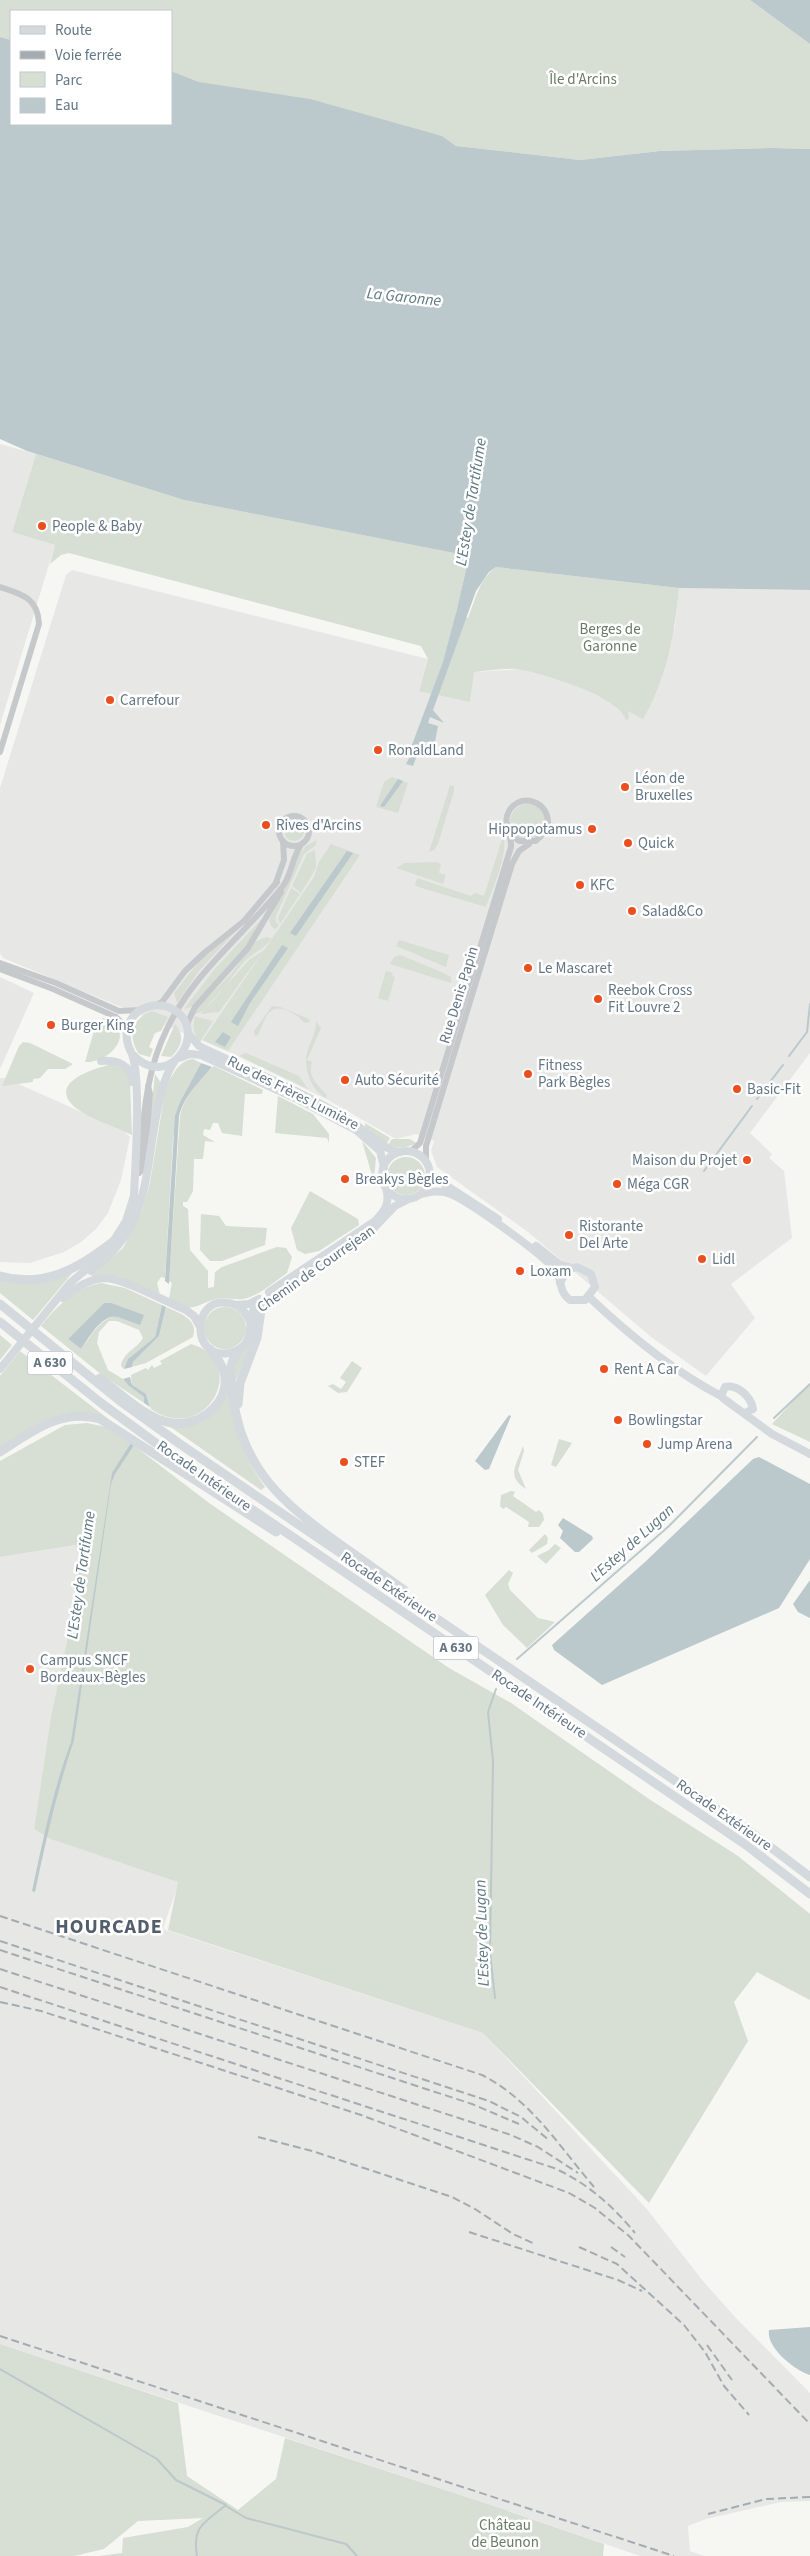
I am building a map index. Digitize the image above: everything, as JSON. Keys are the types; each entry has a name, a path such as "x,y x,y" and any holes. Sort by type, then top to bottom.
{"highway":[{"path":"0,1276 26,1280 61,1275 84,1264 115,1240"},
{"path":"241,1434 238,1404 240,1383 257,1338 260,1315 268,1303 297,1280"},
{"path":"0,1304 14,1310 141,1408 170,1423 188,1423 198,1420 208,1413 222,1394 225,1384 223,1369 210,1349"},
{"name":"Rocade Extérieure","path":"0,1304 120,1401 752,1833 810,1877"},
{"name":"Rocade Intérieure","path":"0,1322 101,1403 180,1460 746,1845 810,1894"},
{"path":"0,1329 50,1371 101,1403"},
{"path":"239,1350 232,1361 230,1376 237,1424 256,1467 283,1500 332,1538 422,1602 441,1622"},
{"path":"0,1452 54,1420 80,1415 100,1419 259,1522 342,1570"}],"main road":[{"path":"0,1369 70,1283 106,1253 115,1240 138,1197 146,1185 161,1092 176,1060 187,1046 186,1026 170,1008 154,1005 141,1010 131,1020 126,1034 136,1070 138,1197 132,1225 110,1257 65,1291"},
{"name":"Rue des Frères Lumière","path":"186,1026 199,1046 320,1103 363,1128 388,1149 400,1152"},
{"path":"132,1054 144,1064 160,1067 176,1060"},
{"name":"Rue des Frères Lumière","path":"176,1060 190,1054 201,1055 319,1110 356,1130 373,1143 382,1154 384,1167"},
{"path":"101,1061 121,1063 130,1071 136,1122"},
{"path":"400,1152 410,1152 426,1162 435,1178 473,1202 560,1265 582,1268 591,1274 595,1287 590,1297 580,1302 570,1300 562,1293 556,1270 457,1197 444,1192 421,1194 409,1200 396,1197 386,1188 382,1174 384,1167 392,1156 400,1152"},
{"path":"421,1194 429,1184 430,1172"},
{"name":"Chemin de Courrejean","path":"236,1305 253,1303 375,1221 387,1206 386,1188"},
{"name":"Chemin de Courrejean","path":"250,1322 251,1315 258,1305 371,1232 398,1204 409,1200"},
{"path":"560,1283 564,1274 572,1268"},
{"path":"46,1313 72,1291 86,1283 105,1278 116,1280 186,1310 194,1316 199,1325 200,1336 210,1349 224,1354 239,1350 249,1338 250,1322 247,1315 236,1305 220,1303 212,1306 202,1317 199,1325"},
{"path":"590,1297 651,1350 701,1384 749,1411 759,1425 772,1434 810,1454"},
{"path":"701,1384 734,1387 748,1396 749,1411"},
{"path":"721,1396 725,1387"}],"street":[{"path":"0,588 25,596 34,604 38,615 37,633 0,752"},
{"path":"524,801 538,803 547,813 548,824 544,835 531,843 519,841 509,833 507,817 513,806 524,801"},
{"path":"186,1026 195,1007 226,976 248,948 273,909 295,853 308,838 310,829 306,821 298,816 286,817 280,824 279,833 283,841 284,860 277,882 266,905"},
{"name":"Rue Denis Papin","path":"410,1152 420,1143 511,847 509,833"},
{"path":"283,841 292,846 301,844"},
{"name":"Rue Denis Papin","path":"426,1162 426,1146 512,864 519,851 531,843"},
{"path":"154,1005 162,1002 185,971 204,953 244,921 277,882"},
{"path":"138,1197 150,1094 148,1085 160,1044 181,1004 202,975 246,930 284,884"},
{"path":"0,963 56,983 119,1011 141,1010"},
{"path":"0,969 54,989 116,1017 124,1025 126,1034"}],"shaded area":[{"path":"0,444 36,454 12,532 55,545 0,725"},
{"path":"72,570 428,659 419,691 474,672 521,669 557,677 612,702 675,627 679,588 810,590 810,1053 750,1133 772,1154 769,1158 784,1171 792,1238 731,1284 755,1318 706,1376 651,1337 528,1232 437,1167 431,1151 434,1141 416,1134 396,1139 328,1100 229,1052 3,958 0,953 0,788 66,575"},
{"path":"0,977 34,993 0,1069"},
{"path":"0,1078 5,1078 124,1131 130,1137 121,1180 108,1213 96,1229 81,1242 64,1252 30,1263 0,1262"},
{"path":"76,1545 79,1560 71,1622 51,1716 34,1829 50,1839 179,1882 163,1929 483,2033 646,2208 703,2281 735,2317 810,2393 810,2501 781,2502 706,2519 688,2526 690,2551 704,2556 640,2556 485,2503 0,2344 0,1557"}],"green space":[{"name":"Île d'Arcins","path":"0,0 750,0 810,44 810,149 660,151 580,160 456,146 442,136 199,82 172,71 172,10 10,10 10,40 0,37"},
{"name":"Berges de Garonne","path":"36,454 184,500 459,554 466,570 456,613 468,618 482,584 496,567 679,588 672,639 658,689 643,719 628,711 629,719 626,720 610,702 595,694 559,680 527,671 500,669 474,672 470,702 419,691 428,659 421,646 69,553 61,555 50,564 55,545 12,532"},
{"path":"392,777 408,783 398,813 376,807 384,782"},
{"path":"450,785 454,786 454,791 438,844 434,850 429,852"},
{"path":"528,804 541,809 546,822 541,835 528,840 515,835 510,822 515,809"},
{"path":"294,821 301,824 304,831 301,838 294,841 287,838 284,831 287,824"},
{"path":"495,825 501,831 504,840 504,851 498,876 486,907 415,886 417,878 471,896 475,893 484,896 502,839 500,833 494,830"},
{"path":"317,840 315,846 304,854 276,916 276,922 279,925 275,930 269,920 290,878 297,857 306,846"},
{"path":"331,844 360,855 228,1051 203,1040 314,877 319,862"},
{"path":"315,850 316,868 301,893 292,886 307,854"},
{"path":"436,862 441,864 439,873 446,875 443,884 396,868 405,863"},
{"path":"291,888 300,894 280,924 278,918"},
{"path":"266,914 251,941 191,1007 184,1009 213,971"},
{"path":"238,929 199,971 177,1003 174,993 202,958"},
{"path":"266,937 272,938 246,960 209,1005 196,1014 194,1011 231,974 256,941"},
{"path":"399,940 449,955 446,967 396,946"},
{"path":"264,950 219,1012 200,1014 249,960"},
{"path":"400,955 446,974 451,977 451,983 390,964 394,957"},
{"path":"386,971 393,973 392,976 395,977 388,1001 378,998"},
{"path":"272,1006 280,1007 309,1019 310,1022 304,1023 290,1012 276,1009 268,1014 258,1035 255,1036 254,1031"},
{"path":"152,1011 168,1017 161,1031 155,1033 149,1047 153,1049 150,1057 139,1054 135,1048 133,1035 136,1023 145,1014"},
{"path":"195,1016 213,1021 200,1042 194,1030"},
{"path":"103,1018 114,1024 119,1030 120,1038 111,1052 94,1061 85,1062 96,1024"},
{"path":"316,1021 321,1028 307,1060 312,1062 312,1076 327,1095 326,1098 313,1085 306,1066 307,1053 314,1034"},
{"path":"175,1024 180,1032 180,1045 171,1057 161,1056"},
{"path":"23,1042 30,1043 73,1064 65,1069 48,1069 40,1078 33,1079 33,1082 2,1086 19,1046"},
{"path":"246,1053 299,1076 308,1089 239,1056"},
{"path":"193,1059 201,1063 180,1102 173,1139 165,1278 161,1277 157,1283 160,1295 117,1276 91,1276 123,1248 142,1211 150,1183 166,1085 183,1062"},
{"path":"113,1064 126,1071 130,1083 132,1135 88,1116 76,1108 68,1099 66,1091 69,1084 76,1078 95,1069"},
{"path":"214,1066 263,1090 262,1094 245,1094 242,1136 222,1133 218,1123 213,1123 210,1130 204,1129 203,1135 215,1142 205,1141 203,1159 194,1159 193,1191 187,1202 183,1202 183,1206 188,1209 190,1250 208,1271 208,1288 214,1287 215,1272 222,1267 277,1247 286,1248 292,1257 287,1273 255,1295 243,1299 216,1299 188,1308 169,1298 172,1283 169,1281 180,1117 188,1096"},
{"path":"155,1074 161,1083 149,1132"},
{"path":"278,1096 313,1114 329,1134 329,1143 327,1138 275,1133"},
{"path":"365,1123 390,1138 386,1145 365,1127"},
{"path":"392,1139 410,1139 416,1143 406,1147 395,1147 388,1145"},
{"path":"362,1141 376,1158 374,1178 376,1189"},
{"path":"406,1157 420,1162 425,1176 420,1190 406,1195 392,1190 387,1176 392,1162"},
{"path":"310,1191 358,1219 359,1225 319,1251 305,1254 297,1250 291,1228"},
{"path":"201,1214 219,1216 226,1226 267,1228 265,1245 222,1261 210,1261 200,1250"},
{"path":"73,1272 33,1320 0,1293 0,1278 8,1280"},
{"path":"101,1283 125,1288 162,1305 155,1337 128,1359 124,1369 121,1366 124,1357 143,1338 139,1330 117,1321 109,1321 99,1332 97,1343 108,1370 123,1379 144,1397 144,1403 102,1375 41,1326 67,1299 92,1285","holes":["104,1303 139,1325 122,1318 111,1317 96,1329 81,1349 68,1339"]},
{"path":"166,1307 182,1314 191,1321 194,1331 193,1337 146,1363 132,1367 133,1362 159,1336"},
{"path":"229,1307 237,1310 243,1316 246,1328 243,1340 237,1346 221,1349 213,1346 207,1340 204,1324 207,1316 213,1310"},
{"path":"254,1313 257,1315 253,1342 235,1382 233,1380 237,1356 253,1335"},
{"path":"0,1335 12,1345 0,1360"},
{"path":"191,1344 209,1353 218,1367 219,1382 214,1397 204,1410 189,1417 171,1418 151,1409 146,1394 132,1386 131,1375 146,1368 148,1370 152,1365 154,1368 162,1364 160,1361"},
{"path":"20,1351 111,1421 94,1415 79,1413 52,1417 27,1430 0,1448 0,1376"},
{"path":"352,1361 362,1368 347,1392 338,1393 328,1386 333,1384 341,1389 346,1382 340,1378"},
{"path":"228,1379 235,1423 243,1449 265,1487 261,1490 169,1426 204,1419"},
{"path":"810,1383 810,1442 772,1424"},
{"path":"87,1423 111,1428 209,1503 449,1668 511,1703 649,1799 738,1856 810,1914 810,2000 757,1972 734,2002 748,2041 649,2203 483,2033 168,1930 178,1882 50,1839 34,1829 51,1716 71,1622 79,1560 76,1545 0,1557 0,1461 65,1425"},
{"path":"559,1439 572,1443 556,1467 551,1465"},
{"path":"523,1446 524,1451 518,1470 526,1489 516,1480 514,1475"},
{"path":"511,1491 515,1492 513,1496 536,1512 539,1510 543,1514 544,1520 539,1527 528,1527 529,1522 506,1507 503,1509 500,1506 501,1495"},
{"path":"545,1534 548,1538 547,1544 532,1553 529,1550"},
{"path":"555,1544 561,1548 546,1564 537,1556 549,1550"},
{"path":"509,1570 513,1573 508,1584 510,1590 538,1618 555,1622 527,1648 503,1625 485,1595"},
{"name":"Château de Beunon","path":"0,2344 178,2403 187,2476 238,2510 276,2479 285,2438 604,2544 603,2556 99,2556 122,2553 123,2538 188,2527 203,2518 138,2521 104,2549 74,2556 0,2556"}],"water":[{"path":"750,0 810,0 810,44"},
{"path":"0,37 10,40 10,125 172,125 172,71 199,82 310,99 442,136 456,146 580,160 660,151 810,149 810,590 679,588 496,567 489,572 476,591 433,710 444,723 430,717 428,723 438,726 435,742 422,742 413,766 406,764 413,751 410,750 443,662 466,570 459,554 184,500 27,451 0,439"},
{"path":"398,779 403,781 384,807 380,806"},
{"path":"347,851 353,853 296,936 290,933"},
{"path":"282,945 288,948 250,1003 238,1026 231,1022"},
{"path":"223,1032 231,1037 225,1047 215,1042"},
{"path":"201,1063 212,1067 188,1096 179,1117 169,1284 165,1281 175,1116 180,1102"},
{"path":"104,1303 111,1303 144,1315 140,1325 116,1317 106,1319 96,1328 81,1349 68,1339"},
{"path":"162,1305 166,1307 159,1336 133,1362 132,1367 124,1369 128,1359 155,1337"},
{"path":"130,1377 132,1385 146,1394 150,1407 144,1403 144,1397 123,1379"},
{"path":"509,1415 511,1416 489,1469 485,1470 475,1461"},
{"path":"131,1443 134,1445 115,1474 111,1484 74,1740 57,1796 35,1892 32,1891 49,1815 71,1742 112,1473"},
{"path":"759,1457 810,1484 810,1559 779,1608 602,1685 554,1650 552,1645 645,1562 753,1459"},
{"path":"563,1518 592,1536 593,1539 579,1552 575,1552 560,1538 563,1531 558,1525"},
{"path":"810,1580 810,1618 798,1612 793,1604"},
{"path":"810,2327 810,2375 790,2363 777,2351 769,2337 769,2330"}],"waterway":[{"path":"789,1056 807,1032 810,1004"},
{"path":"757,1099 783,1065"},
{"path":"704,1171 752,1106"},
{"name":"L'Estey de Lugan","path":"774,1418 810,1384"},
{"name":"L'Estey de Lugan","path":"517,1659 669,1526 757,1437"},
{"name":"L'Estey de Lugan","path":"495,1998 490,1953 493,1761 488,1712 496,1689"},
{"path":"0,2369 157,2459 176,2480 226,2505 206,2521 198,2531 196,2538 197,2556"},
{"path":"226,2506 246,2518 346,2544 357,2556"}],"railway":[{"path":"0,1916 482,2075 499,2085 530,2111 594,2187"},
{"path":"0,1941 489,2101 521,2117 550,2141"},
{"path":"0,1950 472,2104 519,2124"},
{"path":"0,1969 511,2135 538,2147 578,2173"},
{"path":"0,1987 554,2168 598,2196 635,2233"},
{"path":"0,2002 41,2011 361,2115 569,2193 595,2208 629,2236 810,2424"},
{"path":"258,2137 312,2151 452,2197 475,2209 513,2234 535,2244"},
{"path":"469,2232 618,2280 642,2291"},
{"path":"579,2247 617,2264 684,2325 705,2352 724,2386 749,2415"},
{"path":"611,2247 625,2257"},
{"path":"0,2336 674,2556"},
{"path":"707,2345 732,2380"},
{"path":"708,2514 766,2499 810,2497"}],"place":[{"name":"People & Baby","path":"42,526"},
{"name":"Carrefour","path":"110,700"},
{"name":"RonaldLand","path":"378,750"},
{"name":"Léon de Bruxelles","path":"625,787"},
{"name":"Rives d'Arcins","path":"266,825"},
{"name":"Hippopotamus","path":"592,829"},
{"name":"Quick","path":"628,843"},
{"name":"KFC","path":"580,885"},
{"name":"Salad&Co","path":"632,911"},
{"name":"Le Mascaret","path":"528,968"},
{"name":"Reebok Cross Fit Louvre 2","path":"598,999"},
{"name":"Burger King","path":"51,1025"},
{"name":"Fitness Park Bègles","path":"528,1074"},
{"name":"Auto Sécurité","path":"345,1080"},
{"name":"Basic-Fit","path":"737,1089"},
{"name":"Maison du Projet","path":"747,1160"},
{"name":"Breakys Bègles","path":"345,1179"},
{"name":"Méga CGR","path":"617,1184"},
{"name":"Ristorante Del Arte","path":"569,1235"},
{"name":"Lidl","path":"702,1259"},
{"name":"Loxam","path":"520,1271"},
{"name":"Rent A Car","path":"604,1369"},
{"name":"Bowlingstar","path":"618,1420"},
{"name":"Jump Arena","path":"647,1444"},
{"name":"STEF","path":"344,1462"},
{"name":"Campus SNCF Bordeaux-Bègles","path":"30,1669"}],"district":[{"name":"HOURCADE","path":"109,1927"}],"water label":[{"name":"La Garonne","path":"404,297"},
{"name":"L'Estey de Tartifume","path":"471,502"},
{"name":"L'Estey de Tartifume","path":"81,1575"}]}
